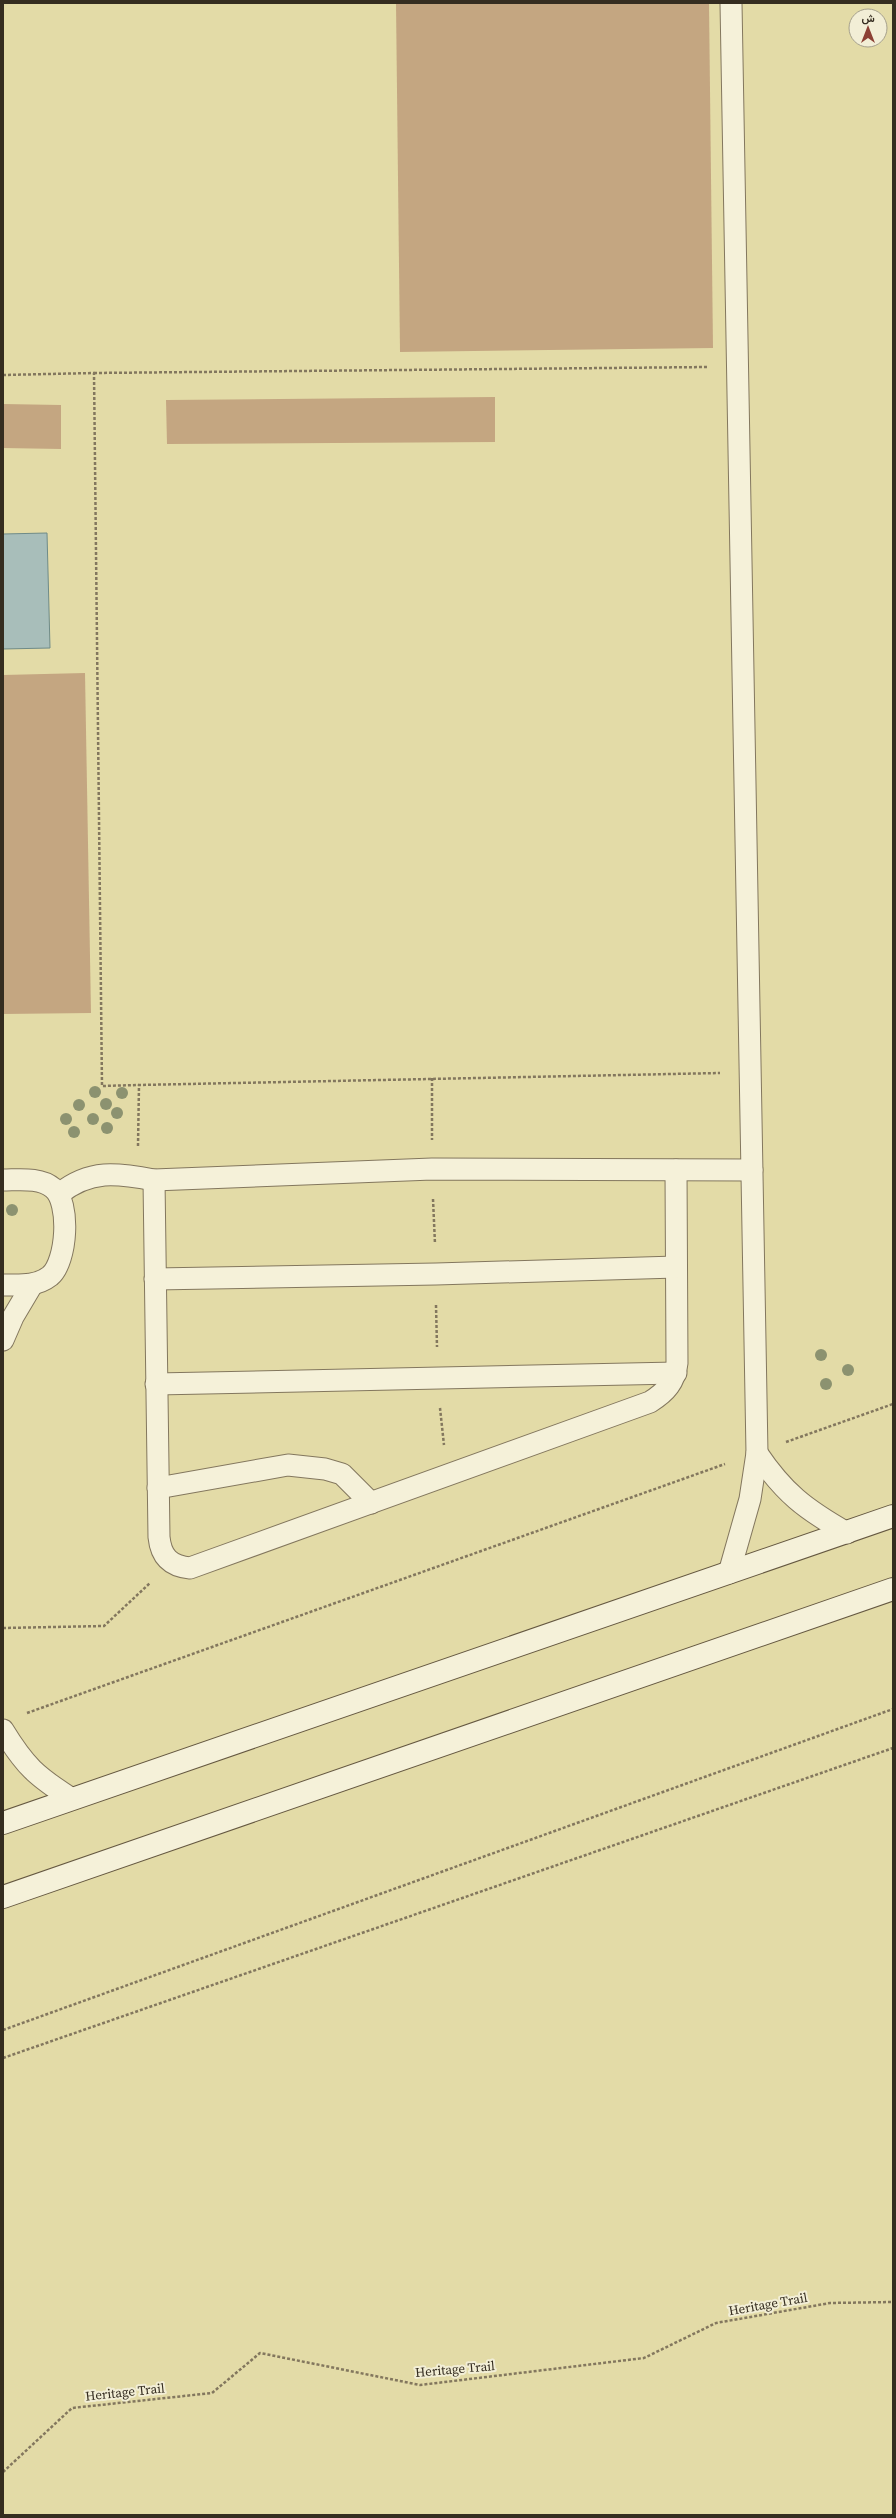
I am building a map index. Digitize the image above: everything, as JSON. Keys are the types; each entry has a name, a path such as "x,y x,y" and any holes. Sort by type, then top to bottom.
{"main road":[{"path":"3,1823 893,1516"},
{"path":"3,1897 893,1590"}],"lane":[{"path":"729,1573 750,1499 757,1453 731,3"},
{"path":"59,1194 71,1184 86,1177 112,1174 154,1180 432,1169 752,1170"},
{"path":"154,1180 156,1384 160,1547 164,1556 171,1563 190,1568 200,1566 650,1402 662,1395 671,1384 676,1374 676,1170"},
{"path":"3,1180 33,1180 44,1183 59,1194 63,1210 63,1251 61,1260 50,1276 32,1285 3,1285"},
{"path":"155,1279 436,1274 676,1267"},
{"path":"3,1340 12,1317 32,1285"},
{"path":"156,1384 676,1374"},
{"path":"757,1453 777,1481 809,1511 847,1533"},
{"path":"158,1488 288,1465 306,1466 342,1474 371,1503"},
{"path":"3,1730 28,1767 48,1784 72,1799"}],"path":[{"path":"3,376 94,373 737,367"},
{"path":"94,373 102,1086 749,1072"},
{"path":"112,1174 113,1148 138,1148 139,1085"},
{"path":"25,1713 893,1404"},
{"path":"3,1628 104,1626 171,1563"},
{"path":"3,2030 893,1709"},
{"path":"3,2058 893,1748"},
{"name":"Heritage Trail","path":"3,2472 72,2408 212,2393 260,2353 420,2385 644,2358 716,2323 830,2303 893,2302"}],"sand":[{"path":"3,3 893,3 893,2515 3,2515"}],"water":[{"path":"47,533 50,648 3,649 3,534"}],"building":[{"path":"396,3 709,3 713,348 400,352"},
{"path":"495,397 495,442 167,444 166,400"},
{"path":"3,404 61,405 61,449 3,448"},
{"path":"85,673 91,1013 3,1014 3,675"}]}
